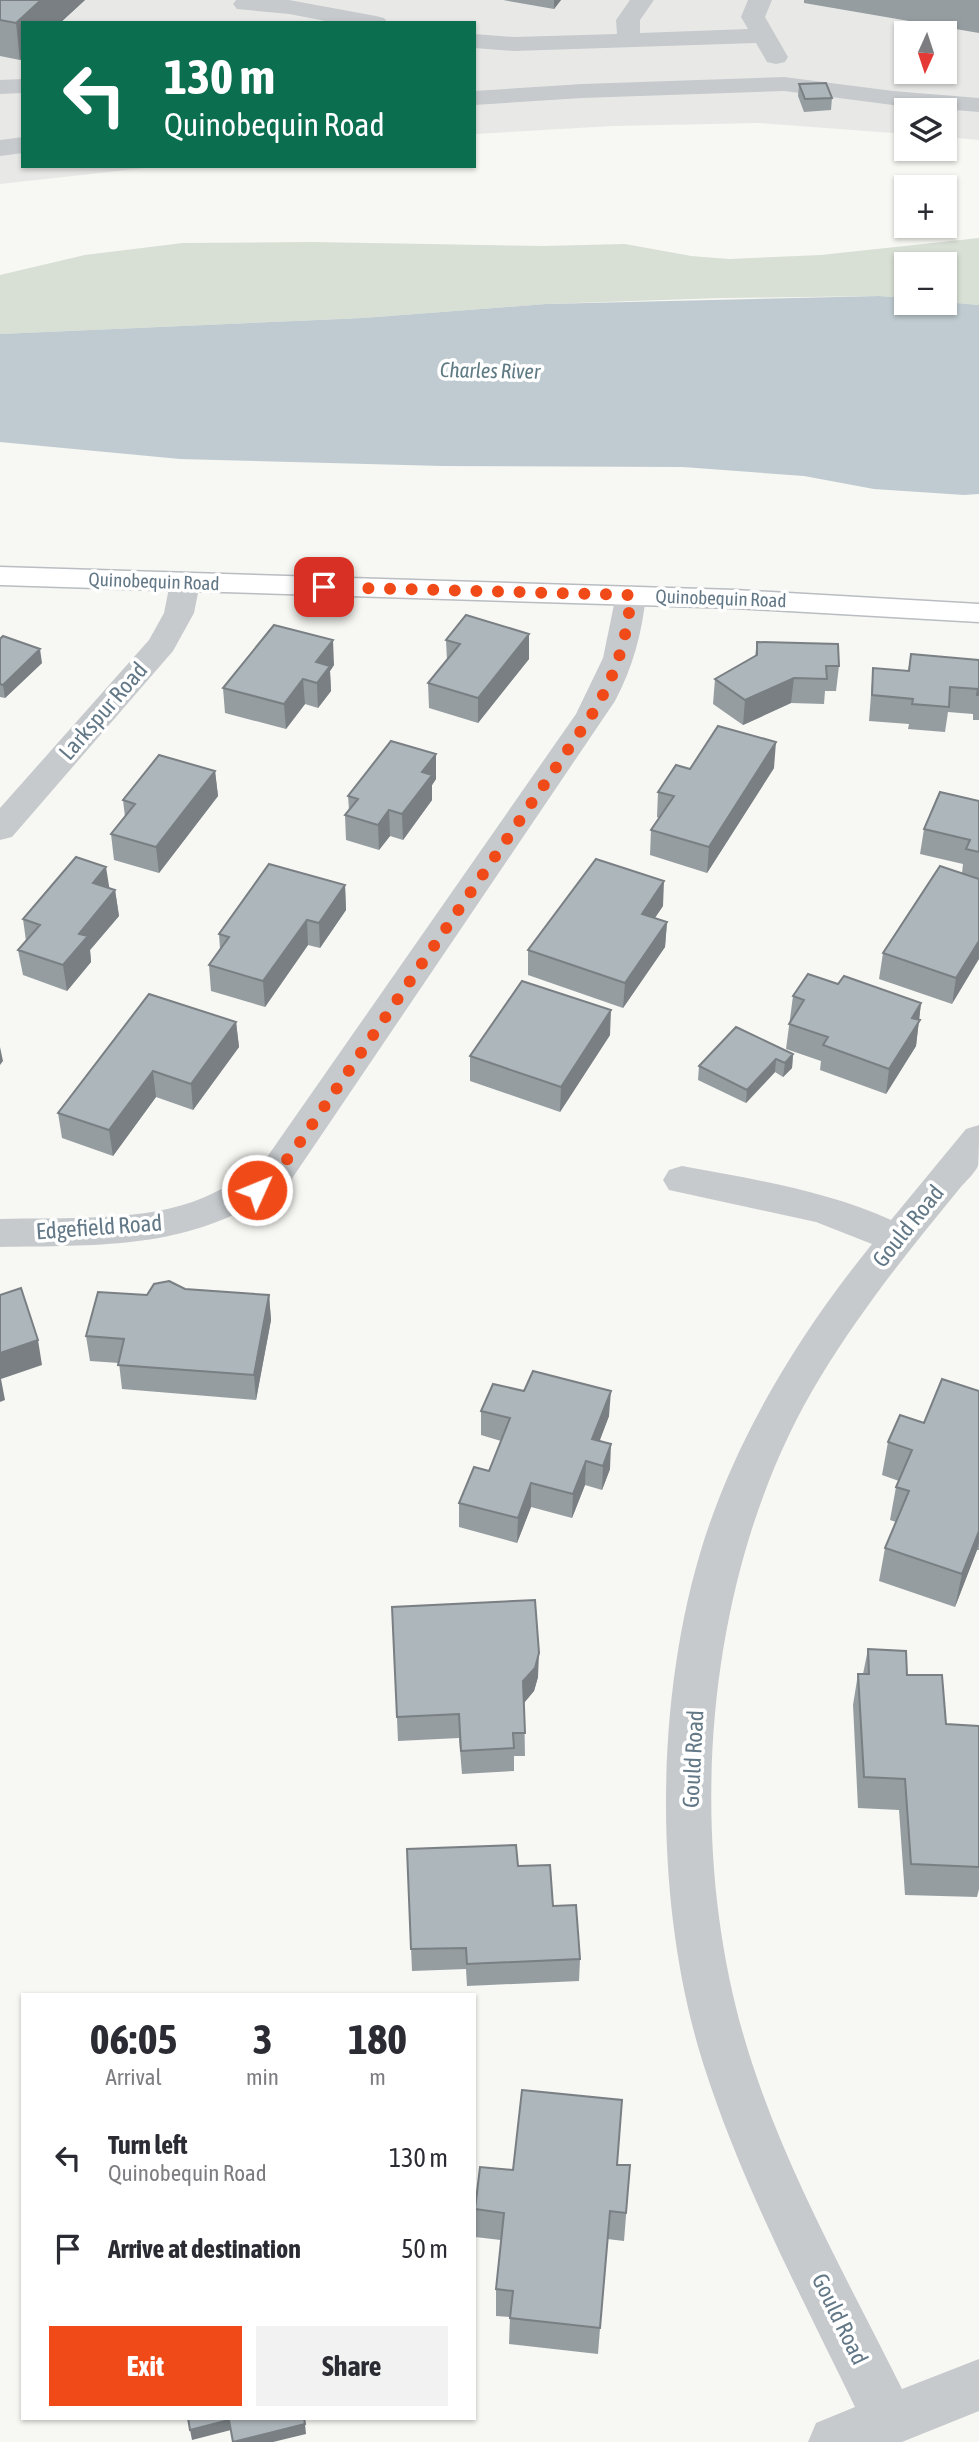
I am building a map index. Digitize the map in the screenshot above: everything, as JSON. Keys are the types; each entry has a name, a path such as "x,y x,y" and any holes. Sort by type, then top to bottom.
{"main road":[{"name":"Quinobequin Road","path":"0,576 631,595 814,602 979,613"}],"street":[{"path":"629,41 628,20 642,0"},
{"path":"760,0 753,17 778,60 784,84"},
{"path":"246,9 289,7 365,21"},
{"path":"476,41 514,44 763,36"},
{"path":"476,98 784,84 893,99 979,105"},
{"path":"0,87 21,86"},
{"path":"0,148 21,145"},
{"name":"Larkspur Road","path":"0,828 162,644 179,613 184,583"},
{"name":"Edgefield Road","path":"0,1233 115,1230 158,1225 230,1205 257,1190 278,1171 591,716 618,664 626,638 631,595"},
{"name":"Gould Road","path":"889,2420 779,2195 725,2058 708,1992 695,1922 689,1789 698,1673 719,1563 734,1514 785,1404 817,1348 897,1239 979,1139"},
{"path":"681,1180 811,1205 869,1224 897,1239"},
{"path":"835,2442 979,2385"}],"shaded area":[{"path":"0,0 979,0 979,140 957,138 957,98 894,98 894,133 758,123 613,126 476,134 476,21 21,21 21,168 145,168 0,184"},
{"path":"979,238 979,305 957,303 957,252 894,252 894,297 720,298 546,304 363,318 0,334 0,275 85,255 183,243 544,246 625,244 691,256 729,259 821,255"}],"water":[{"name":"Charles River","path":"879,296 894,297 894,315 957,315 957,303 979,305 979,494 874,489 804,476 683,467 443,466 180,459 0,442 0,334 363,318 546,304"}],"building":[{"path":"0,0 41,0 16,23 0,20"},
{"path":"826,83 832,98 805,99 799,84"},
{"path":"466,615 529,634 478,698 428,683 460,644 446,640"},
{"path":"274,625 333,640 316,662 330,666 317,683 303,679 284,704 223,688"},
{"path":"3,636 40,649 3,685 0,684 0,639"},
{"path":"757,642 838,644 839,666 826,666 827,679 794,678 745,700 715,679 757,655"},
{"path":"911,654 979,660 979,695 978,689 950,687 949,707 912,704 913,699 872,695 873,668 909,671"},
{"path":"718,726 776,742 709,847 651,830 674,796 658,792 676,765 690,769"},
{"path":"391,741 436,754 422,772 432,775 402,814 389,810 378,825 345,815 358,799 348,796"},
{"path":"159,755 215,771 156,847 111,834 135,804 123,800"},
{"path":"940,792 979,801 979,852 966,849 970,840 924,829"},
{"path":"76,857 106,867 93,883 115,890 79,934 88,936 63,965 18,950 40,925 23,919"},
{"path":"596,859 664,881 642,914 667,922 625,983 528,950"},
{"path":"269,864 345,885 319,923 307,920 263,981 209,965 229,937 219,934"},
{"path":"940,866 979,879 979,941 956,978 883,953"},
{"path":"808,974 838,984 844,976 921,1003 912,1018 920,1020 889,1069 823,1045 828,1037 789,1024 804,1000 793,996"},
{"path":"522,981 611,1010 561,1087 470,1056"},
{"path":"149,994 236,1022 191,1084 153,1071 109,1130 58,1113"},
{"path":"736,1027 793,1054 785,1063 776,1059 747,1090 699,1066"},
{"path":"169,1281 185,1289 269,1295 254,1375 118,1365 124,1339 86,1336 98,1292 147,1295 154,1284"},
{"path":"21,1288 38,1340 0,1353 0,1295"},
{"path":"533,1371 611,1391 592,1439 611,1444 603,1466 586,1461 573,1494 531,1483 518,1518 459,1503 474,1467 489,1471 510,1418 481,1411 493,1384 524,1391"},
{"path":"942,1379 979,1391 979,1531 962,1574 885,1548 909,1491 896,1487 912,1450 888,1442 900,1415 924,1423"},
{"path":"535,1600 539,1653 535,1668 523,1681 525,1733 513,1733 514,1748 461,1751 459,1714 397,1717 392,1607"},
{"path":"868,1649 906,1651 907,1675 942,1675 946,1724 979,1726 979,1867 911,1864 905,1779 864,1777 858,1674 869,1674"},
{"path":"516,1845 518,1866 550,1865 553,1906 576,1905 580,1959 467,1964 466,1948 411,1949 407,1849"},
{"path":"522,2090 622,2100 617,2165 630,2165 626,2213 610,2211 600,2328 510,2318 513,2291 496,2289 504,2213 476,2209 476,2201 480,2167 513,2170"},
{"path":"188,2420 229,2420 190,2430"},
{"path":"229,2420 304,2420 305,2424 233,2442"}],"route":[{"path":"257,1190 278,1171 296,1148 607,691 626,638 631,595 324,587"}]}
